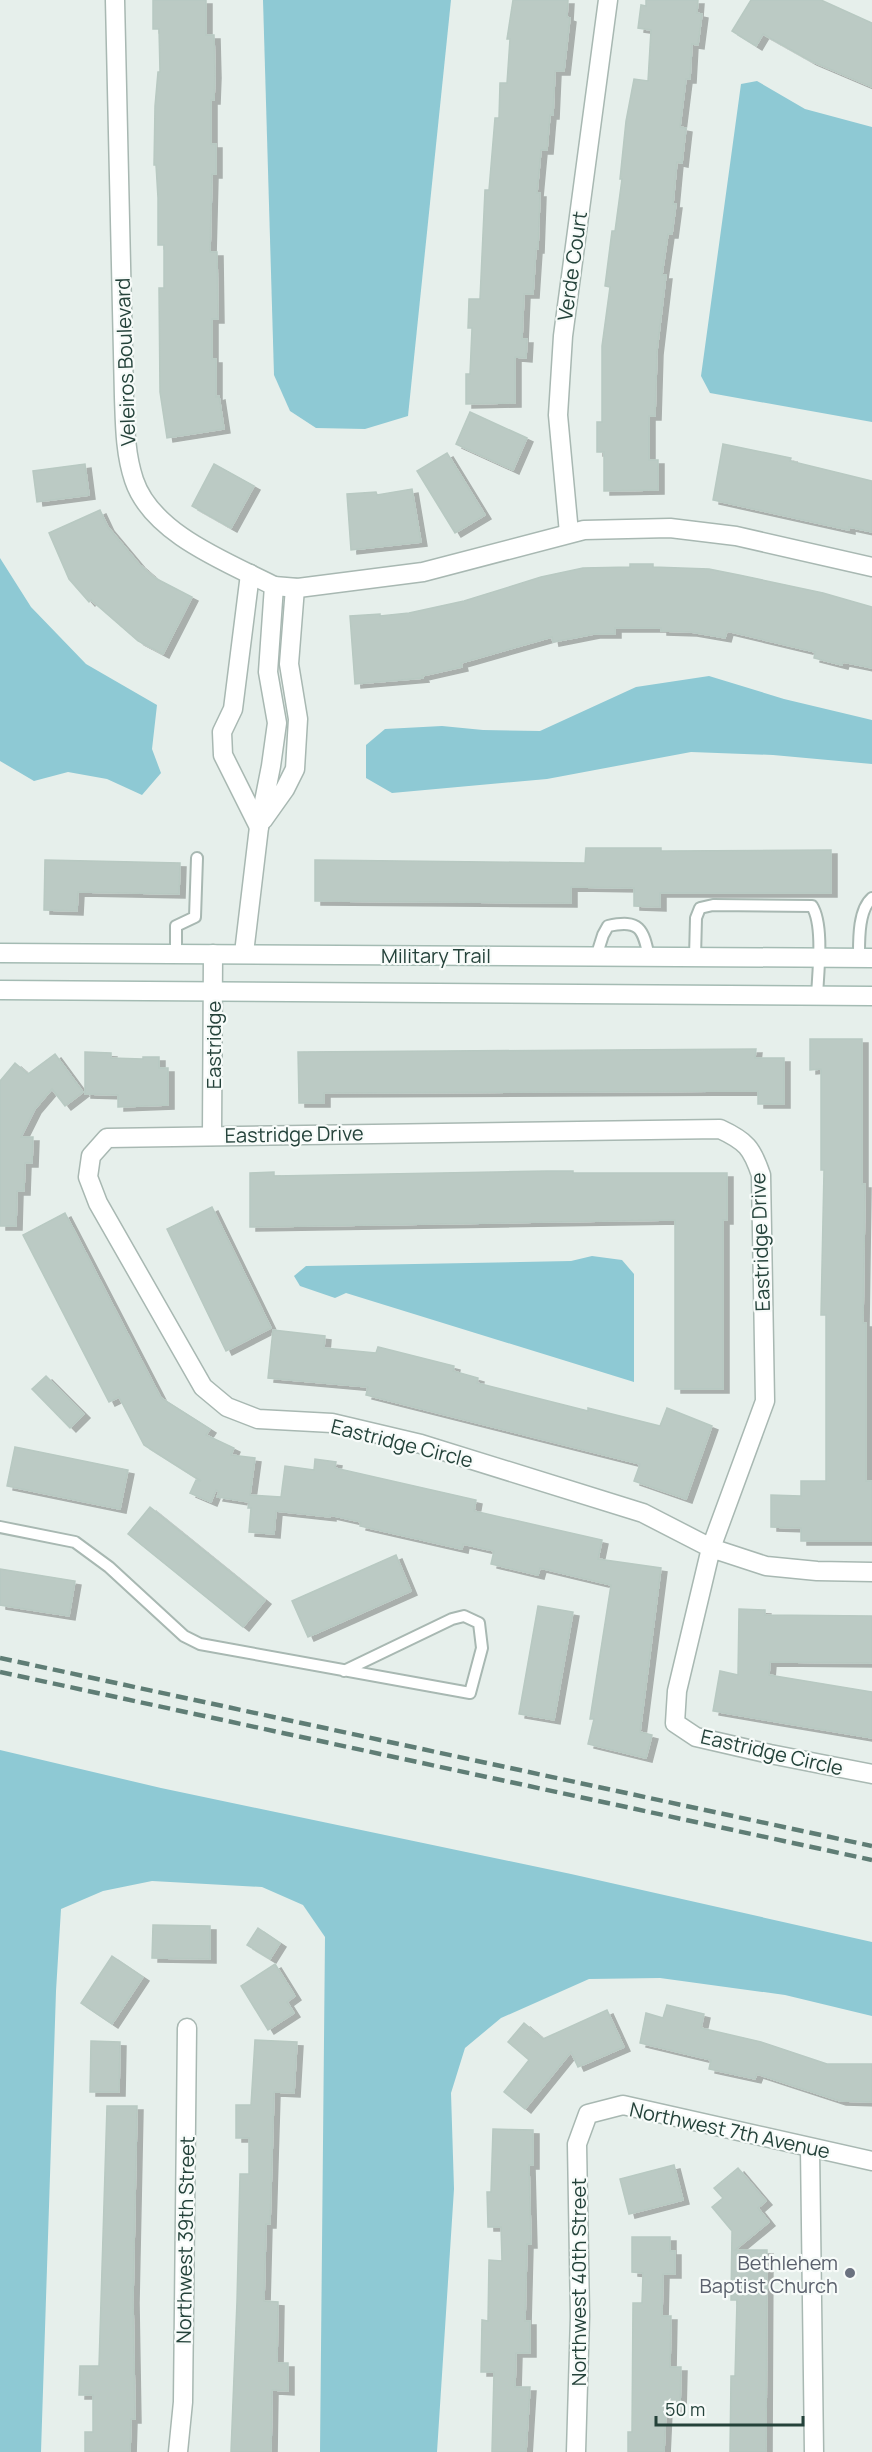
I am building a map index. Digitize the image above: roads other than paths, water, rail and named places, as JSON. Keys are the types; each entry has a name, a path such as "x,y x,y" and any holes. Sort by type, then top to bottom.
{"street":[{"name":"Veleiros Boulevard","path":"115,0 124,409 126,445 134,481 154,514 171,529 207,553 274,586"},
{"name":"Verde Court","path":"568,534 558,415 563,336 608,0"},
{"path":"244,953 259,827 272,766 278,723 268,672 274,586 295,588 375,580 423,572 584,530 670,528 736,536 872,567"},
{"path":"250,574 233,709 222,732 223,755 259,827"},
{"path":"259,827 285,789 295,769 298,718 289,664 295,588"},
{"name":"Military Trail","path":"0,953 866,958"},
{"name":"Eastridge","path":"212,1136 213,954"},
{"name":"Military Trail","path":"0,990 872,996"},
{"name":"Eastridge Drive","path":"212,1136 720,1129 740,1138 754,1153 761,1175 765,1401 711,1548 677,1691 675,1723"},
{"name":"Eastridge Circle","path":"212,1136 108,1138 91,1156 88,1177 98,1203 203,1387 227,1407 258,1419 332,1423 421,1444 643,1513 711,1548 766,1566 817,1571 872,1572"},
{"name":"Eastridge Circle","path":"675,1723 696,1737 872,1774"},
{"name":"Northwest 39th Street","path":"178,2452 183,2402 187,2028"},
{"name":"Northwest 7th Avenue","path":"588,2114 623,2105 872,2161"},
{"name":"Northwest 40th Street","path":"576,2452 580,2316 577,2144 588,2114"},
{"path":"810,2148 814,2452"}],"lane":[{"path":"176,954 176,926 195,916 197,858"},
{"path":"866,958 859,938 865,907 872,898"},
{"path":"695,957 696,918 700,908 713,905 812,906 816,911 818,932 818,996"},
{"path":"596,957 603,935 609,926 632,924 640,928 645,936 649,957"},
{"path":"0,1527 75,1542 108,1567 184,1636 200,1644 344,1671 470,1693 482,1648 479,1623 464,1616 452,1619 344,1671"}],"water":[{"path":"263,0 451,0 408,416 365,429 316,428 290,411 274,375"},
{"path":"757,81 805,109 872,127 872,422 710,393 701,376 741,84"},
{"path":"0,558 31,607 86,664 157,705 152,749 161,773 142,795 107,779 68,772 34,781 0,761"},
{"path":"709,676 784,699 872,720 872,764 773,755 691,752 547,779 392,793 366,778 366,745 385,729 442,726 483,730 540,731 636,687"},
{"path":"592,1256 622,1260 634,1274 634,1382 346,1293 335,1298 300,1286 294,1276 306,1266 571,1261"},
{"path":"0,1750 161,1788 571,1874 872,1942 872,2016 785,1995 660,1978 589,1979 501,2018 465,2048 451,2093 454,2189 437,2452 320,2452 325,1937 303,1905 262,1887 152,1881 103,1891 61,1909 56,1991 41,2452 0,2452"}],"railway":[{"path":"0,1658 872,1846"},
{"path":"0,1672 872,1860"}],"place":[{"name":"Bethlehem Baptist Church","path":"850,2273"}]}
